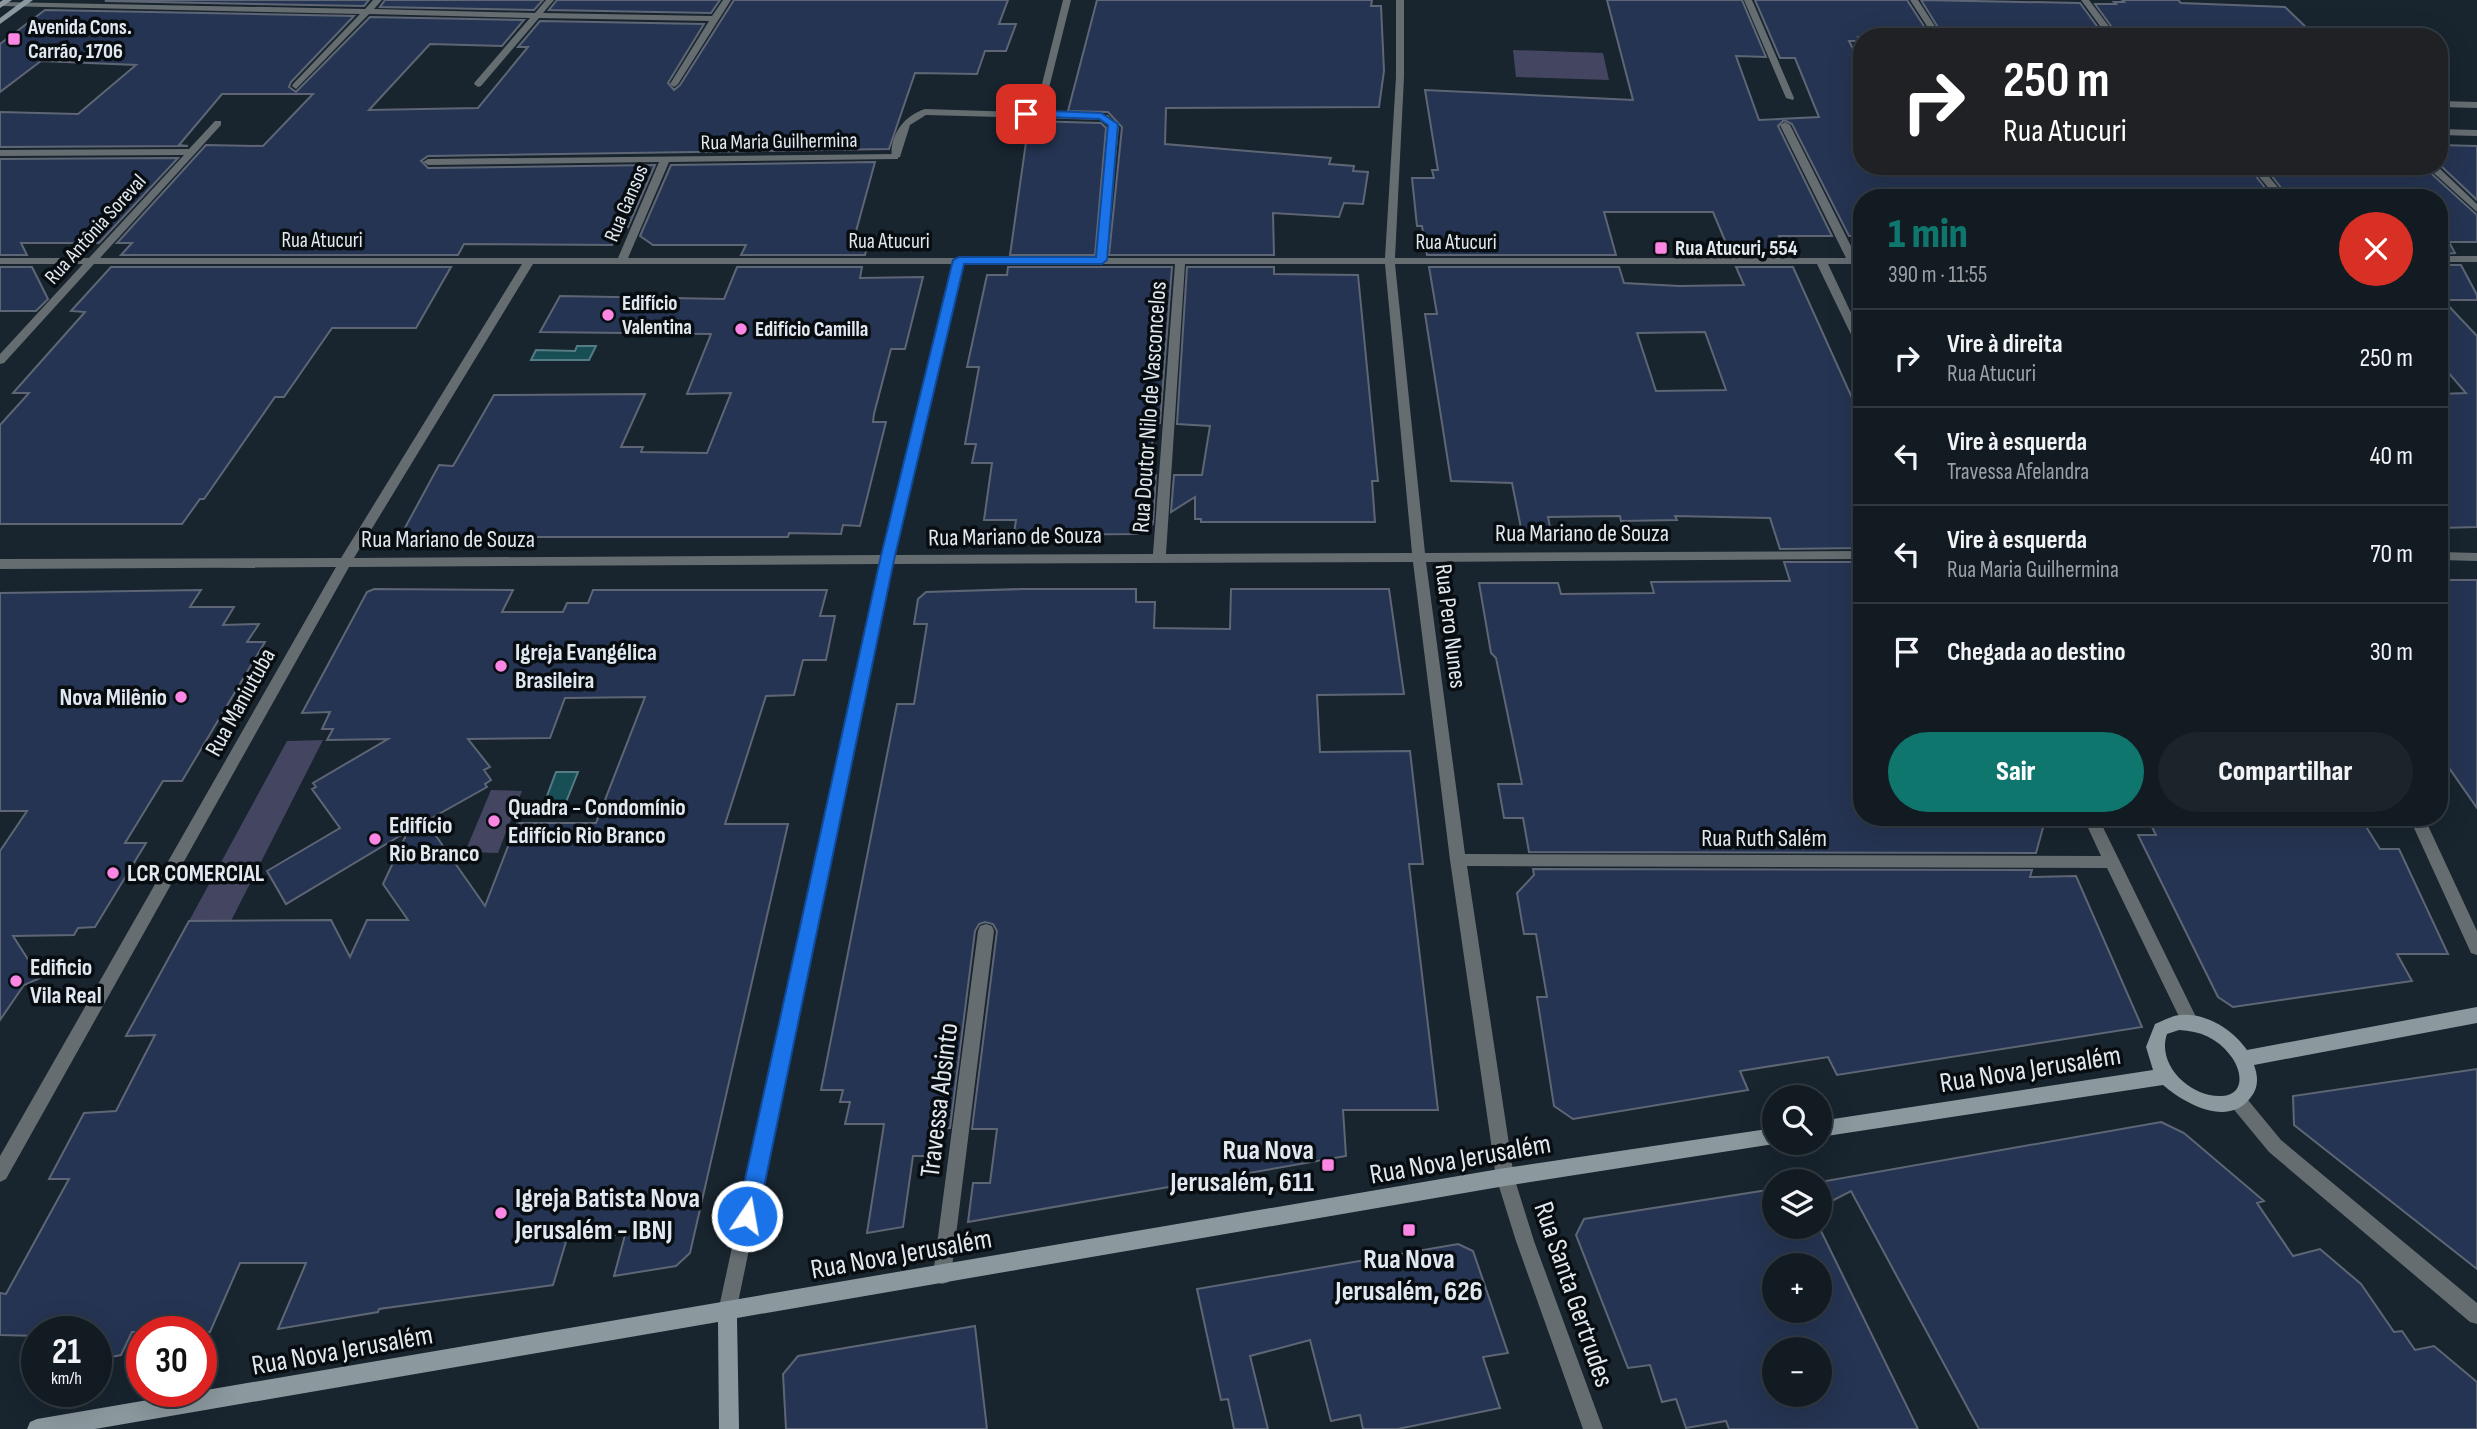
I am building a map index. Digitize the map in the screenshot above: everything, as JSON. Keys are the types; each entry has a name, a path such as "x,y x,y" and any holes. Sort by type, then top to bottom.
{"street":[{"path":"296,86 378,0"},
{"path":"478,84 550,0"},
{"path":"674,84 727,0"},
{"path":"1043,96 1066,0"},
{"name":"Rua Pero Nunes","path":"1400,0 1400,77 1390,261 1419,557 1458,860 1505,1177"},
{"path":"1748,0 1790,98"},
{"path":"1914,0 1932,28"},
{"path":"2085,0 2106,28"},
{"path":"0,22 26,3"},
{"path":"4,4 715,19"},
{"path":"2448,104 2477,105"},
{"name":"Rua Maria Guilhermina","path":"428,162 895,157 904,123 909,117 925,112 1101,116 1114,127 1102,260"},
{"name":"Rua Antônia Soreval","path":"0,361 218,123"},
{"path":"1785,125 1853,253"},
{"path":"2448,132 2477,133"},
{"path":"0,153 192,152"},
{"name":"Rua Gansos","path":"622,260 665,160"},
{"path":"2263,175 2274,189"},
{"path":"2441,175 2477,209"},
{"path":"2448,259 2477,259"},
{"name":"Rua Maniutuba","path":"0,1173 345,562 530,260"},
{"path":"729,1429 727,1312 887,560 959,260"},
{"name":"Rua Doutor Nilo de Vasconcelos","path":"1159,557 1180,260"},
{"name":"Rua Atucuri","path":"0,261 1853,261"},
{"path":"1821,261 1853,328"},
{"name":"Rua Mariano de Souza","path":"0,564 1853,555"},
{"path":"2448,556 2477,557"},
{"path":"2094,826 2190,1022"},
{"path":"2420,826 2477,948"},
{"name":"Rua Ruth Salém","path":"1458,860 2112,862"},
{"name":"Travessa Absinto","path":"942,1275 986,932"},
{"path":"2243,1059 2477,1015"},
{"path":"2190,1022 2202,1025 2226,1039 2243,1059 2249,1072 2249,1084 2245,1094 2225,1104 2200,1100 2182,1090 2166,1076 2155,1054 2156,1035 2168,1024 2190,1022"},
{"name":"Rua Nova Jerusalém","path":"1832,1127 2166,1076"},
{"path":"2237,1100 2275,1146 2477,1315"},
{"name":"Rua Nova Jerusalém","path":"37,1429 1505,1177 1762,1138"},
{"name":"Rua Santa Gertrudes","path":"1505,1177 1525,1241 1593,1429"}],"shaded area":[{"path":"1513,50 1603,53 1609,80 1516,77"},
{"path":"577,346 596,346 589,360 531,360 536,350 575,351"},
{"path":"323,740 231,921 189,921 287,741"},
{"path":"556,772 578,772 562,812 541,812"},
{"name":"Quadra - Condomínio Edifício Rio Branco","path":"491,790 522,791 498,853 465,852"}],"building":[{"path":"369,0 364,6 105,1"},
{"path":"385,0 543,0 534,10 380,7"},
{"path":"557,0 720,0 711,13 549,10"},
{"path":"734,0 1008,0 999,24 1016,24 1006,51 985,51 977,74 915,73 889,149 428,156 421,161 428,168 655,165 628,227 622,223 612,245 464,244 458,255 121,255 132,243 117,243 206,145 263,146 313,94 222,94 179,145 188,146 0,147 0,112 78,114 136,65 41,61 0,92 0,44 45,10 354,16 291,82 289,87 296,92 370,17 524,20 502,46 430,44 369,110 478,108 528,47 518,47 540,21 704,24 668,83 674,90 680,85"},
{"path":"1097,0 1372,0 1371,6 1381,6 1384,71 1379,107 1166,108 1165,144 1331,158 1329,164 1354,166 1353,171 1368,172 1363,204 1344,203 1339,217 1273,213 1274,255 1109,255 1122,127 1108,112 1068,111"},
{"path":"1607,0 1742,0 1766,57 1736,56 1759,120 1819,117 1795,58 1780,58 1755,0 1907,0 1925,28 1853,28 1853,41 1849,41 1853,49 1853,175 2255,175 2266,189 1853,189 1853,236 1849,236 1792,124 1784,120 1778,126 1832,236 1779,236 1788,255 1731,255 1713,212 1604,212 1616,255 1427,255 1422,226 1417,226 1412,178 1434,178 1432,170 1438,170 1425,90 1633,100"},
{"path":"1921,0 2080,3 2098,28 1938,28"},
{"path":"2122,0 2178,0 2181,3 2285,7 2307,28 2112,28 2095,4 2124,2"},
{"path":"1029,121 1101,123 1106,128 1095,255 1010,255"},
{"path":"2448,145 2477,146 2477,200 2448,173"},
{"path":"178,158 99,243 21,243 27,255 0,255 0,159"},
{"path":"875,162 855,235 870,235 865,255 741,255 746,245 653,245 640,236 671,165"},
{"path":"2271,175 2433,175 2477,215 2477,242 2449,242 2455,253 2448,253 2448,189 2282,189"},
{"path":"2448,265 2461,265 2477,300 2448,300"},
{"path":"0,267 32,267 48,299 36,311 0,311"},
{"path":"111,267 451,267 416,328 332,328 284,397 275,397 204,499 200,499 182,524 0,524 0,425 29,393 13,393 85,312 71,311"},
{"path":"737,267 862,267 860,278 923,277 905,349 891,349 874,414 873,422 886,422 860,526 843,525 841,534 789,533 788,537 400,537 439,465 453,466 494,395 645,394 621,447 643,447 641,452 707,453 731,393 687,394 711,334 540,332 560,296 724,299"},
{"path":"1008,267 1172,267 1160,423 1153,424 1151,475 1156,475 1153,524 1137,534 1017,535 1014,533 1016,520 984,520 992,463 972,463 976,444 965,444 979,367 967,367 987,275 1007,275"},
{"path":"1187,267 1274,267 1274,274 1358,275 1378,481 1372,481 1375,522 1201,522 1201,519 1195,519 1195,497 1171,512 1174,475 1202,475 1210,426 1177,424"},
{"path":"1429,267 1619,267 1624,283 1679,286 1744,285 1736,267 1793,267 1853,400 1853,548 1780,549 1770,518 1675,516 1677,520 1621,521 1620,516 1548,517 1551,532 1522,533 1512,483 1451,481 1425,314 1437,314","holes":["1705,332 1726,390 1656,391 1637,333"]},
{"path":"2448,305 2477,336 2477,527 2448,528 2448,394 2466,393 2448,372"},
{"path":"1784,562 1853,562 1853,826 2044,826 2036,853 1529,852 1523,818 1504,818 1498,784 1522,784 1496,658 1491,653 1479,583 1558,583 1561,594 1654,593 1651,582 1790,581"},
{"path":"2448,580 2477,580 2477,808 2448,766"},
{"path":"374,589 513,590 502,612 563,612 567,603 588,603 593,590 827,590 820,616 835,616 826,660 803,660 794,695 766,696 725,824 788,824 690,1253 676,1266 614,1276 625,1235 568,1235 553,1285 379,1309 378,1312 278,1329 306,1263 240,1263 217,1316 126,1316 126,1345 121,1355 112,1357 112,1316 21,1316 21,1336 0,1335 0,1293 6,1294 69,1179 49,1179 84,1113 116,1111 155,1035 126,1036 189,921 331,920 350,957 367,920 408,920 383,884 408,831 286,904 267,871 340,828 312,789 316,787 313,783 388,739 327,740 333,729 322,729 330,712 302,713 367,592","holes":["645,697 596,823 517,823 485,906 427,823 423,823 487,787 485,784 491,780 484,770 490,767 468,739 550,738 565,698"]},
{"path":"1136,589 1136,602 1155,602 1154,628 1230,629 1231,589 1389,589 1404,694 1317,695 1320,752 1410,751 1423,864 1409,864 1438,1110 1343,1110 1346,1156 968,1222 973,1183 990,1183 997,1129 972,1129 997,931 993,924 985,922 979,924 975,931 950,1128 942,1128 938,1156 913,1156 903,1227 867,1233 884,1124 845,1124 850,1102 840,1102 843,1090 821,1090 897,704 914,704 927,624 914,624 918,599 926,592"},
{"path":"201,590 190,607 234,607 223,625 259,624 247,642 265,642 182,781 163,781 125,843 146,843 95,927 78,928 74,935 13,936 40,978 24,985 0,1020 0,851 27,811 0,811 0,593"},
{"path":"2152,826 2366,826 2380,849 2399,849 2448,954 2397,954 2412,981 2233,1007 2218,997 2138,835 2156,835"},
{"path":"1533,869 2032,870 2030,877 2076,876 2142,1027 1837,1075 1828,1057 1740,1071 1748,1090 1573,1119 1554,1106 1537,997 1547,997 1536,934 1524,934 1517,893 1534,875"},
{"path":"2477,1069 2477,1269 2294,1125 2293,1096"},
{"path":"2161,1122 2184,1133 2264,1201 2257,1203 2293,1256 2320,1249 2361,1284 2394,1332 2402,1331 2415,1350 2434,1346 2477,1382 2477,1429 1979,1429 1851,1191 1832,1201 1832,1180"},
{"path":"1762,1191 1762,1239 1825,1239 1832,1253 1762,1253 1762,1323 1832,1323 1832,1254 1918,1429 1729,1429 1726,1421 1686,1428 1676,1399 1662,1402 1650,1365 1628,1368 1576,1235 1584,1219"},
{"path":"1458,1244 1473,1251 1508,1353 1483,1357 1500,1408 1398,1429 1363,1429 1360,1415 1331,1421 1310,1340 1250,1356 1268,1429 1234,1429 1228,1399 1221,1400 1197,1289"},
{"path":"975,1326 987,1429 786,1429 783,1374 798,1356"}],"place":[{"name":"Avenida Cons. Carrão, 1706","path":"14,39"},
{"name":"Rua Atucuri, 554","path":"1661,248"},
{"name":"Edifício Valentina","path":"608,315"},
{"name":"Edifício Camilla","path":"741,329"},
{"name":"Igreja Evangélica Brasileira","path":"501,666"},
{"name":"Nova Milênio","path":"181,697"},
{"name":"Quadra - Condomínio Edifício Rio Branco","path":"494,821"},
{"name":"Edifício Rio Branco","path":"375,839"},
{"name":"LCR COMERCIAL","path":"113,873"},
{"name":"Edificio Vila Real","path":"16,981"},
{"name":"Rua Nova Jerusalém, 611","path":"1328,1165"},
{"name":"Igreja Batista Nova Jerusalém - IBNJ","path":"501,1213"},
{"name":"Rua Nova Jerusalém, 626","path":"1409,1230"}],"route":[{"path":"747,1216 887,560 959,260 1102,260 1113,124 1101,116 1026,114"}]}
